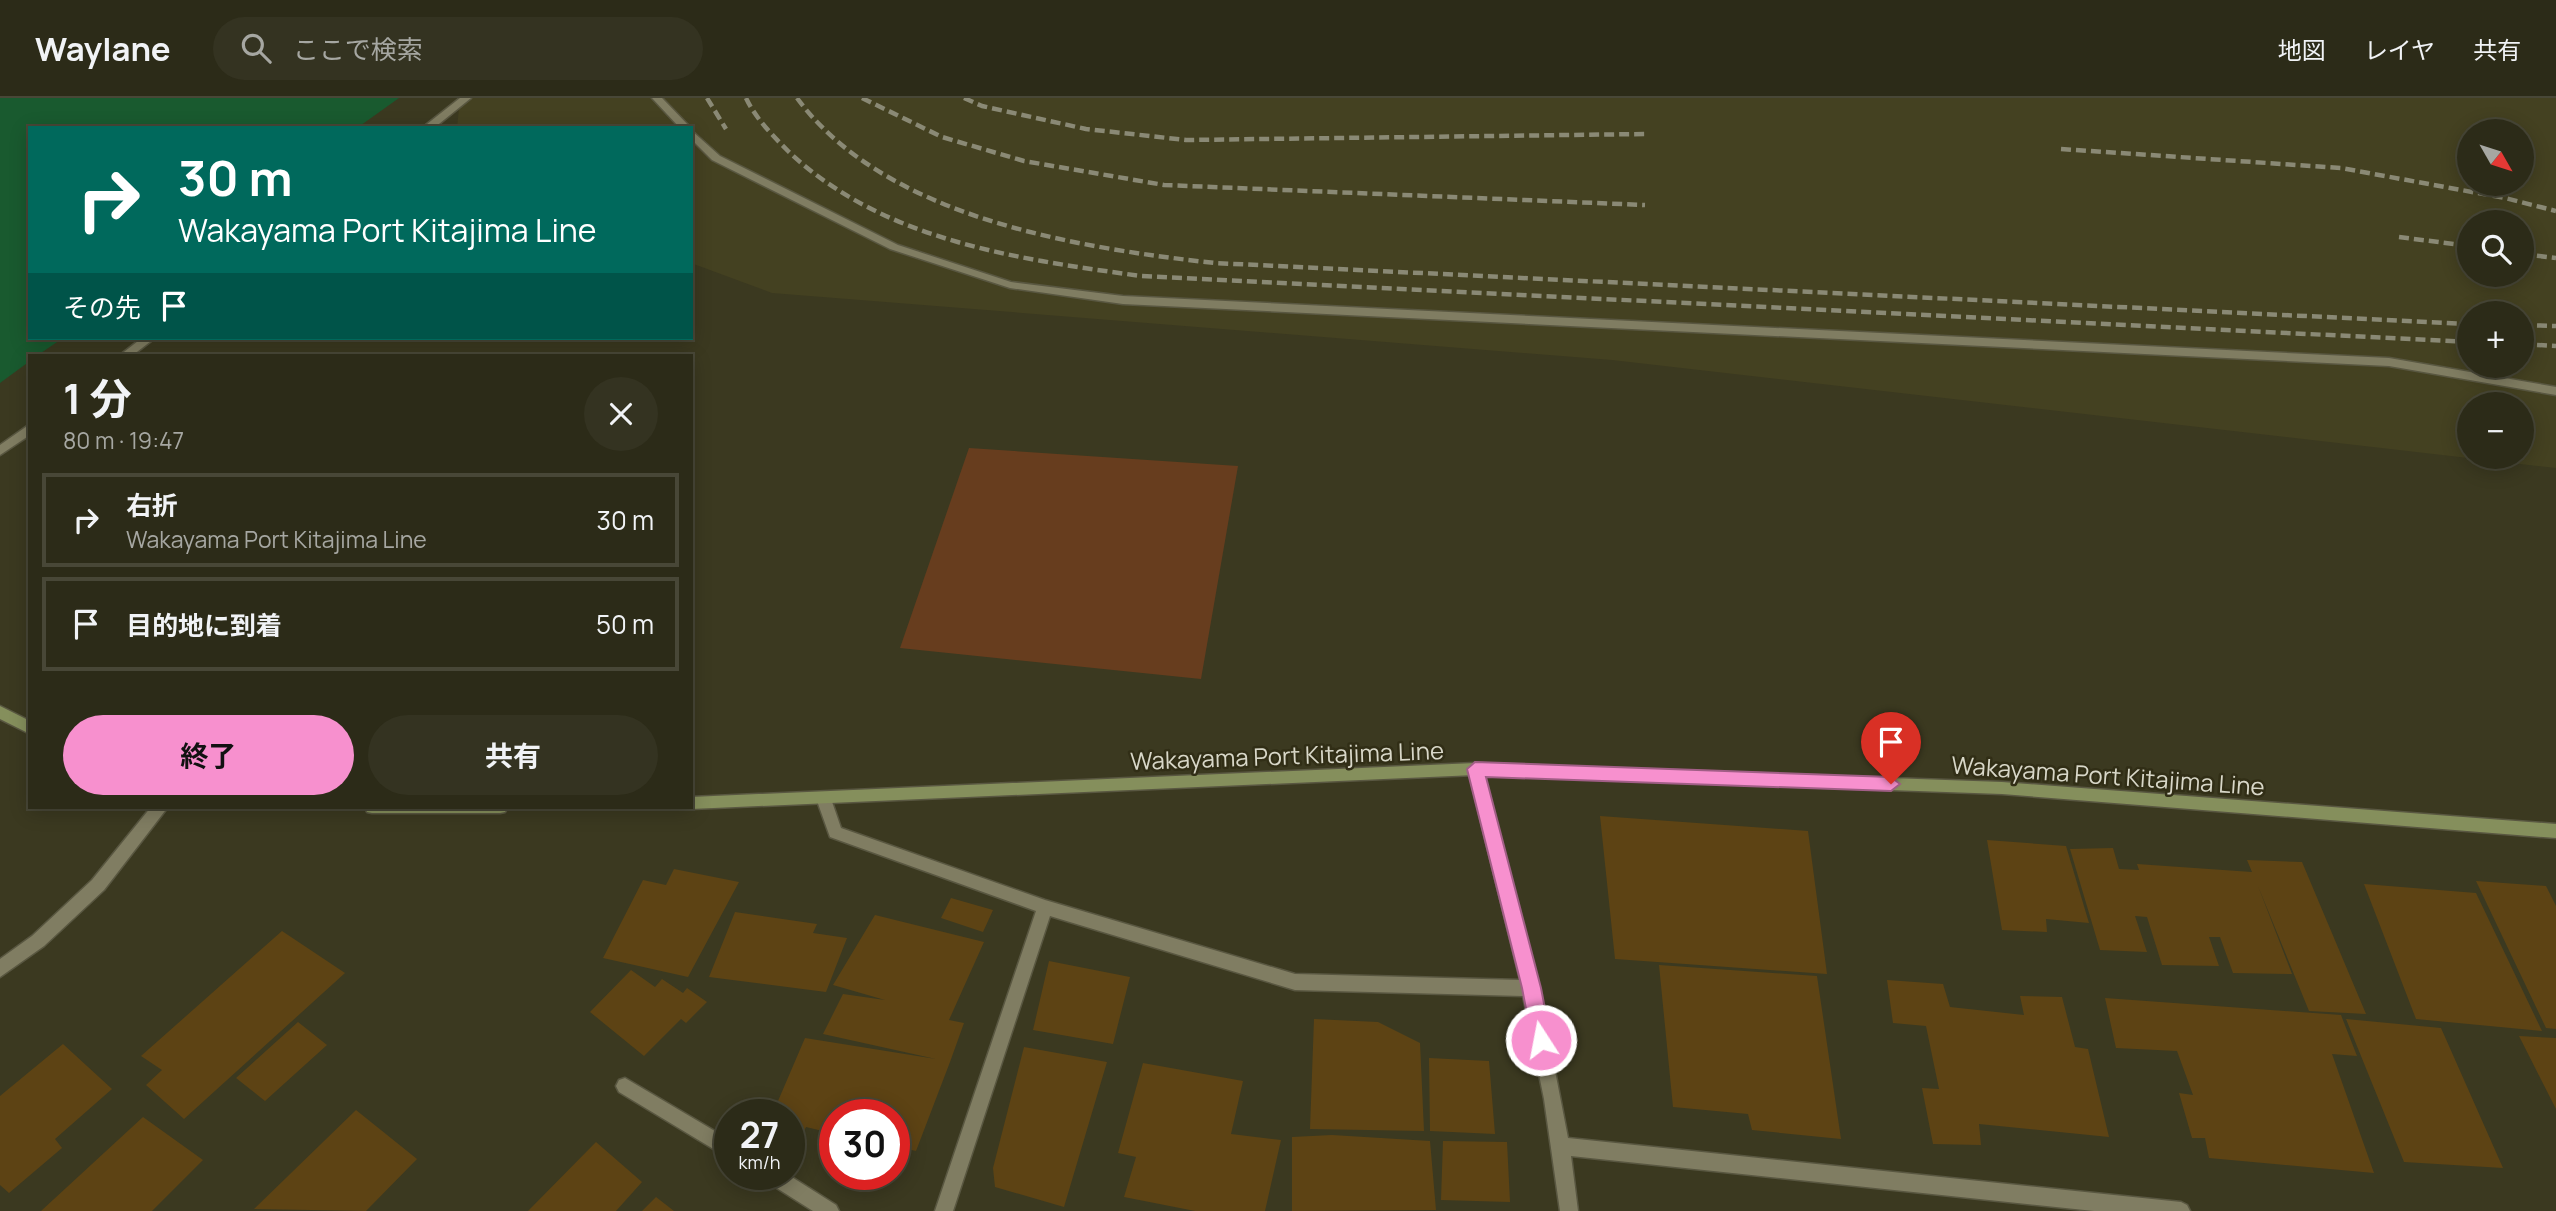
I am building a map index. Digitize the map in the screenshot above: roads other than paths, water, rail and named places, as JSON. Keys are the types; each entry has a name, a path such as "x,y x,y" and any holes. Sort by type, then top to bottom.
{"main road":[{"path":"0,712 28,727"},
{"name":"Wakayama Port Kitajima Line","path":"693,803 1475,769 2002,788 2556,831"}],"street":[{"path":"430,126 466,98"},
{"path":"657,98 684,126"},
{"path":"693,135 716,158 894,247 1010,285 1124,300 2389,362 2556,391"},
{"path":"127,354 146,340"},
{"path":"0,451 28,430"},
{"path":"1475,769 1531,988 1562,1146 1569,1211"},
{"path":"824,797 835,832 1045,907 1295,982 1531,988"},
{"path":"0,969 38,941 98,885 158,809"},
{"path":"944,1211 1045,907"},
{"path":"625,1086 714,1140"},
{"path":"1562,1146 2148,1210 2181,1211"},
{"path":"796,1190 830,1211"}],"railway":[{"path":"707,98 726,129"},
{"path":"746,98 760,120 789,152 826,182 867,207 909,226 1000,253 1141,276 2457,341"},
{"path":"797,98 835,139 880,172 932,199 988,220 1046,236 1161,257 1215,263 2457,323"},
{"path":"862,98 942,137 1024,161 1164,185 1645,205"},
{"path":"964,98 982,106 1086,129 1186,140 1645,134"},
{"path":"2061,149 2341,168 2505,198 2556,211"},
{"path":"2399,237 2457,244"},
{"path":"2534,255 2556,258"},
{"path":"2534,325 2556,326"},
{"path":"2534,345 2556,346"}]}
